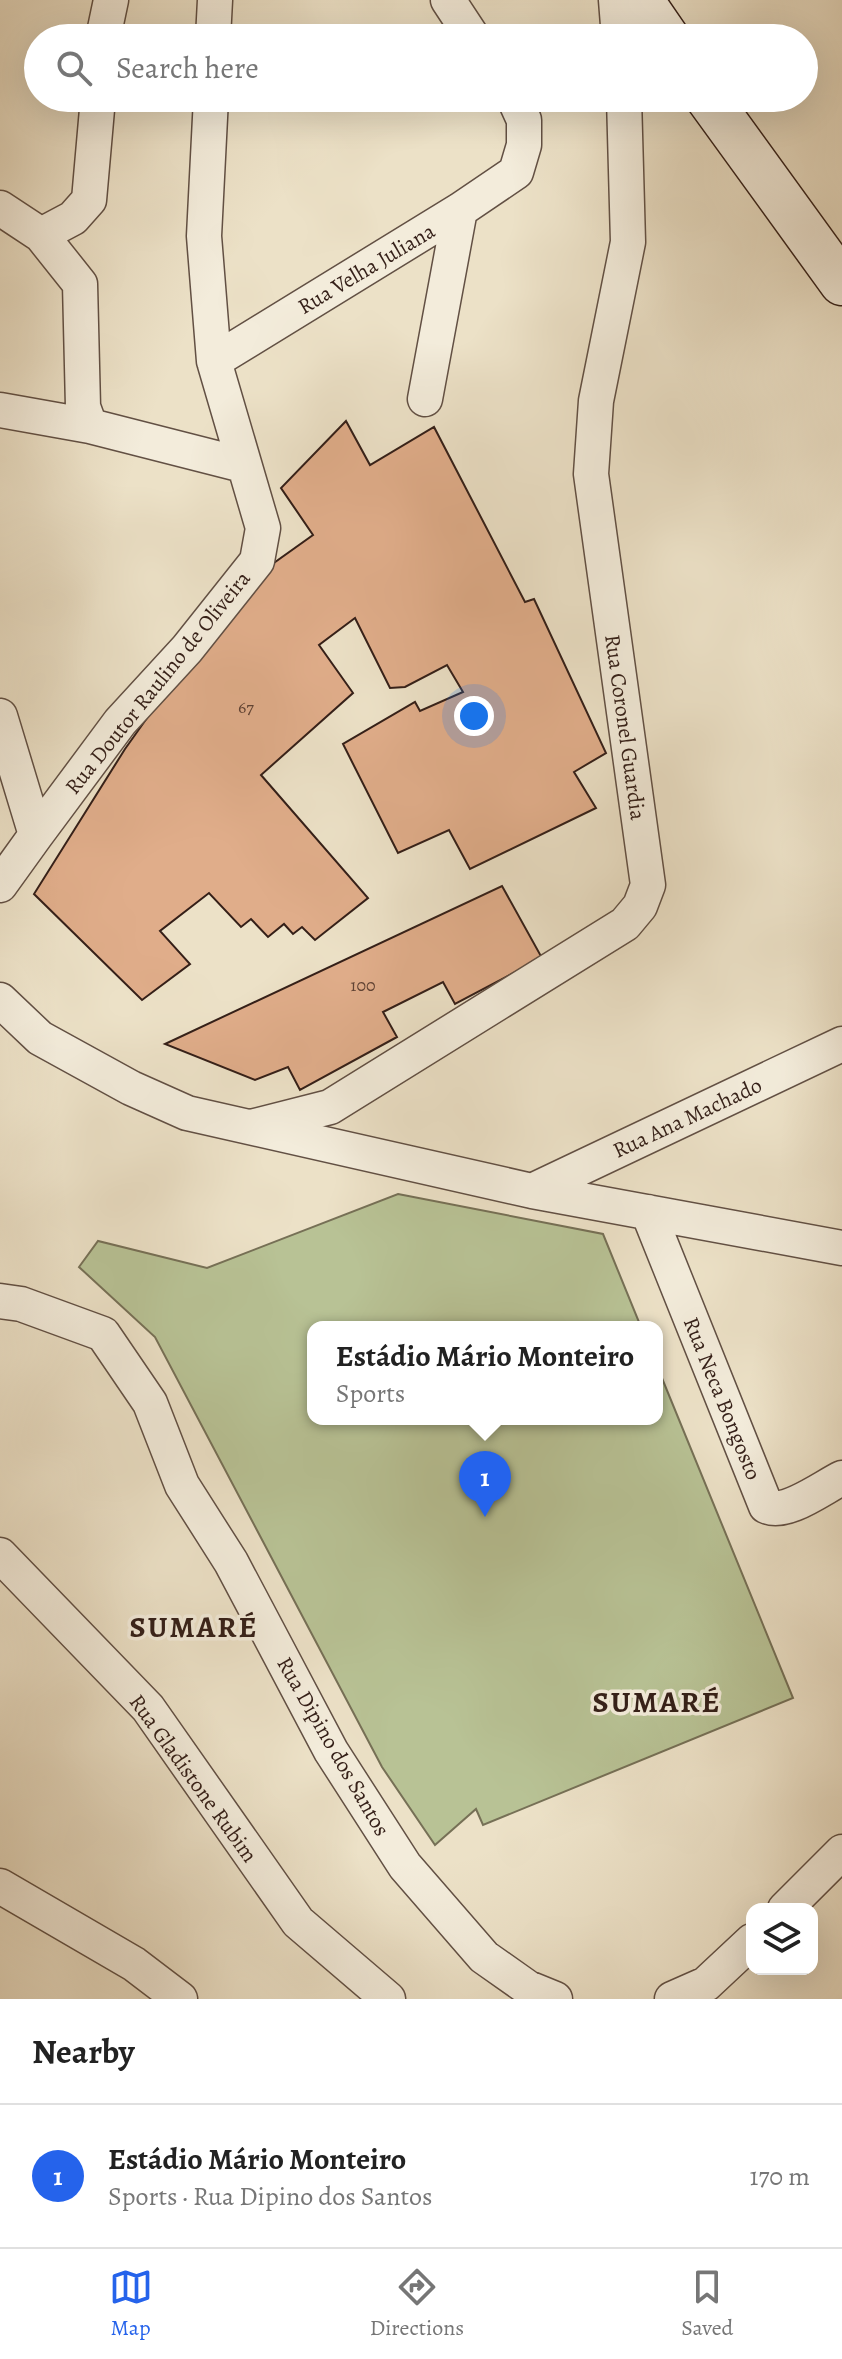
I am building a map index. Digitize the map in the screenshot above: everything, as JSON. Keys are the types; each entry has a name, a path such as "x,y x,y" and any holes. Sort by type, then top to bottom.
{"main road":[{"path":"641,0 657,24"},
{"path":"718,112 842,283"}],"street":[{"path":"106,24 111,0"},
{"path":"214,24 215,0"},
{"path":"448,0 464,24"},
{"path":"616,0 618,24"},
{"path":"41,235 73,218 89,200 97,112"},
{"name":"Rua Doutor Raulino de Oliveira","path":"2,881 120,722 187,649 257,561 263,528 214,361 204,236 210,112"},
{"name":"Rua Velha Juliana","path":"214,361 460,210 516,172 524,145 524,120 520,112"},
{"name":"Rua Coronel Guardia","path":"251,1127 330,1107 390,1073 625,924 640,906 648,885 591,474 596,401 628,242 624,112"},
{"path":"0,208 41,235 80,284 83,407 90,426"},
{"path":"425,399 460,210"},
{"path":"0,410 90,426 243,465"},
{"path":"0,716 36,835"},
{"path":"0,1000 40,1038 131,1088 187,1113 532,1191 841,1249"},
{"name":"Rua Ana Machado","path":"532,1191 842,1044"},
{"name":"Rua Neca Bongosto","path":"648,1212 766,1506 784,1508 842,1478"},
{"name":"Rua Dipino dos Santos","path":"0,1301 21,1304 103,1334 150,1403 182,1485 231,1562 331,1751 405,1866 484,1957 528,1988 555,1999"},
{"name":"Rua Gladistone Rubim","path":"0,1555 148,1708 298,1922 388,1999"},
{"path":"791,1903 842,1852"},
{"path":"0,1886 134,1964 180,1999"},
{"path":"672,1999 706,1984 746,1947"}],"green space":[{"path":"398,1194 603,1234 639,1321 307,1321 307,1425 663,1425 663,1381 793,1698 483,1825 476,1809 435,1845 382,1767 155,1337 79,1267 98,1241 207,1268"}],"building":[{"path":"346,421 370,465 434,427 525,602 534,599 606,753 574,772 596,808 470,869 449,830 398,853 343,744 415,702 420,711 463,692 447,665 405,687 390,688 355,618 319,645 353,693 261,775 368,898 315,940 302,927 293,934 284,924 268,937 251,919 241,927 209,893 160,931 190,964 142,1000 34,894 125,749 194,652 264,570 313,535 281,488"},
{"path":"502,886 542,958 455,1004 443,982 383,1012 397,1037 300,1090 288,1067 255,1080 165,1044"}],"place":[{"name":"Estádio Mário Monteiro","path":"485,1517"}],"district":[{"name":"SUMARÉ","path":"194,1627"},
{"name":"SUMARÉ","path":"657,1702"}]}
